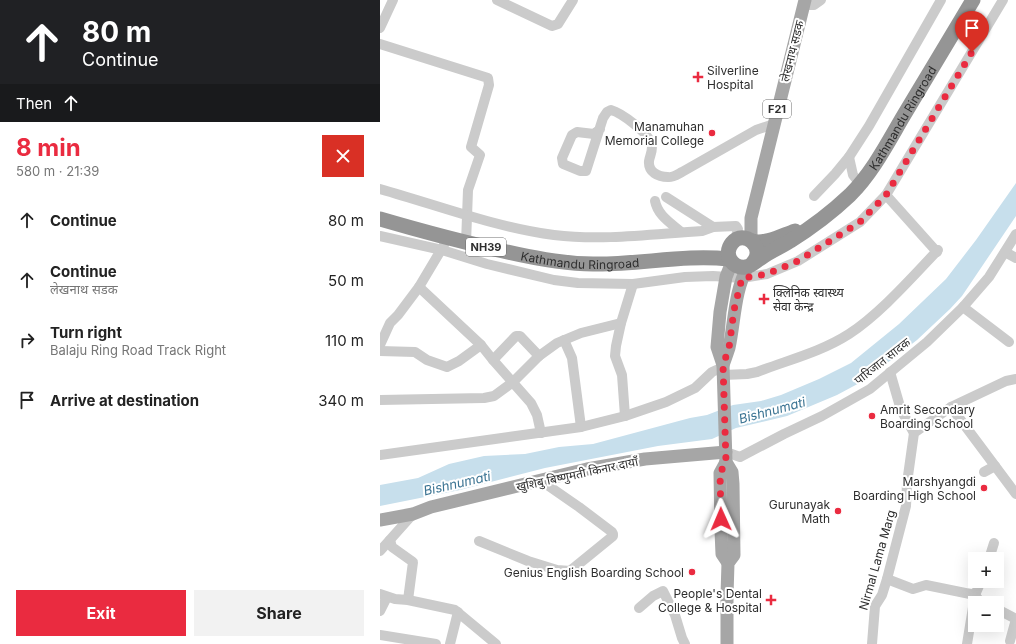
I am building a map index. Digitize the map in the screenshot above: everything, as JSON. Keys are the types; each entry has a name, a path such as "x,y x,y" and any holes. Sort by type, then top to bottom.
{"highway":[{"name":"Kathmandu Ringroad","path":"689,257 730,260 739,267 747,270 762,256 803,234 837,206 860,184 874,164 972,0"},
{"name":"Kathmandu Ringroad","path":"380,219 445,244 466,243 528,256 571,263 594,264 618,264 689,257 742,241 764,242 817,222"},
{"path":"730,260 729,248 742,241 755,244 758,253 755,261 747,270"}],"main road":[{"name":"लेखनाथ सडक","path":"742,241 751,218 805,2"},
{"path":"727,644 728,563 734,555 733,484 732,472 726,452 723,374 717,347 720,312 730,260"},
{"path":"723,374 729,348 734,310 747,270"},
{"name":"खुशिबु बिष्णुमती किनार दायाँ","path":"380,520 413,514 431,507 587,469 645,460 726,452"}],"street":[{"path":"380,28 393,0"},
{"path":"497,0 552,26 558,24 573,0"},
{"path":"805,2 814,4 821,0"},
{"path":"814,196 835,174 869,126 942,0"},
{"path":"380,236 445,244 487,264 554,280 578,283 633,284 685,277 726,277 747,270 767,274 798,261 860,222 886,195 1003,0"},
{"path":"380,44 488,78 489,85 471,147 480,155 468,190 466,243"},
{"path":"600,129 594,134 577,132 572,135 562,158 562,164 573,169 586,172 605,114 613,110 625,118 651,141 652,147 649,164 652,171 657,176 669,178 756,130 774,124"},
{"path":"849,156 854,175 860,184"},
{"path":"380,189 467,216 536,232 573,237 597,238 702,231 713,227 736,226 742,241"},
{"path":"380,455 581,427 624,416 666,402 695,388 712,372 723,374 748,374 820,349 850,333 889,300 938,251 886,195"},
{"path":"666,197 713,227"},
{"path":"655,201 656,209 682,232"},
{"name":"पारिजात सादक","path":"726,452 740,457 850,401 870,389 927,342 963,307 989,277 1016,234"},
{"path":"380,345 385,323 398,315 419,287 445,244"},
{"path":"1005,252 1016,258"},
{"path":"624,416 622,375 616,356 616,346 621,322 633,284"},
{"path":"419,287 481,344 531,403 537,416 541,433"},
{"path":"963,307 1009,342"},
{"path":"380,400 484,398 494,396 513,382 539,356 564,340 588,331 621,322"},
{"path":"493,360 516,336 520,336 539,356"},
{"path":"564,340 572,358 581,427"},
{"path":"380,351 415,352 427,360 447,367 481,344"},
{"path":"890,372 901,410 914,433 951,407 1006,381 1016,379"},
{"path":"951,407 1016,494"},
{"name":"Nirmal Lama Marg","path":"872,644 875,606 882,595 887,579 906,506 907,483 914,433"},
{"path":"984,472 995,466"},
{"path":"479,541 528,561 557,570 570,572 613,536 612,532 540,480"},
{"path":"380,551 413,514"},
{"path":"390,540 392,547 413,562 408,600"},
{"path":"991,552 994,543"},
{"path":"887,579 913,588 926,585 976,595"},
{"path":"967,644 978,588"},
{"path":"639,608 663,590 675,615 682,638 686,644"},
{"path":"380,611 384,596 455,610 496,644"},
{"path":"450,644 458,612"},
{"path":"1004,613 1016,619 1010,641"},
{"path":"380,635 436,644"}],"water":[{"name":"Bishnumati","path":"1016,183 1016,216 962,296 917,340 865,380 837,395 787,416 736,428 712,439 658,446 545,468 460,490 380,506 380,485 418,478 449,464 484,456 525,454 559,447 593,444 690,418 707,415 733,405 761,401 781,395 819,379 851,363 899,324 946,279 976,240"}],"place":[{"name":"Silverline Hospital","path":"698,77"},
{"name":"Manamuhan Memorial College","path":"712,133"},
{"name":"क्लिनिक स्वास्थ्य सेवा केन्द्र","path":"764,299"},
{"name":"Amrit Secondary Boarding School","path":"872,416"},
{"name":"Marshyangdi Boarding High School","path":"984,488"},
{"name":"Gurunayak Math","path":"838,511"},
{"name":"Genius English Boarding School","path":"692,572"},
{"name":"People's Dental College & Hospital","path":"771,600"}],"route":[{"path":"721,519 720,473 726,462 723,365 729,348 734,310 742,278 767,274 798,261 860,222 886,195 972,52"}]}
